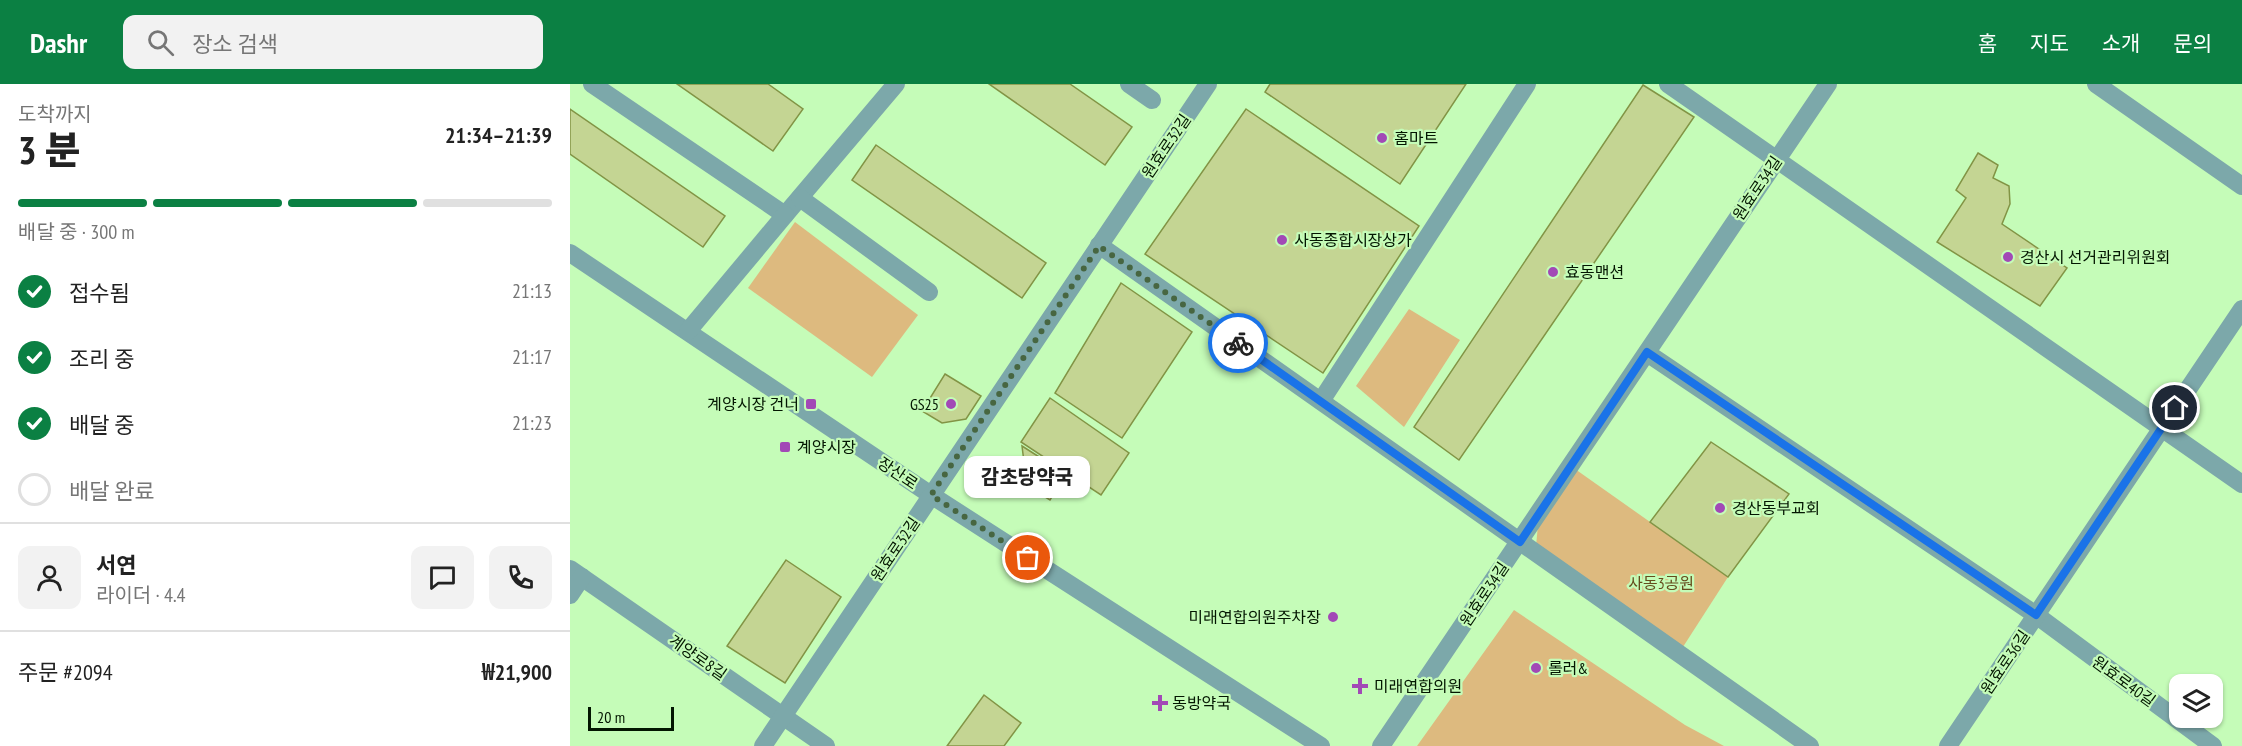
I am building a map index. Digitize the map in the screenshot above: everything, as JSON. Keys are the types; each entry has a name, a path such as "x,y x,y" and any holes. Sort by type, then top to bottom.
{"street":[{"path":"592,84 786,215"},
{"path":"688,331 896,84"},
{"path":"1128,84 1152,100"},
{"name":"원효로32길","path":"763,746 1208,84"},
{"path":"1321,401 1527,84"},
{"path":"1668,84 2242,484"},
{"name":"원효로34길","path":"1381,746 1828,84"},
{"path":"2096,84 2242,186"},
{"path":"800,198 929,292"},
{"path":"1099,246 1810,746"},
{"name":"장산로","path":"570,253 931,495 1321,746"},
{"name":"원효로36길","path":"1948,746 2242,309"},
{"path":"1647,352 2036,615"},
{"path":"570,595 576,573"},
{"name":"계양로8길","path":"576,573 826,746"},
{"name":"원효로40길","path":"2036,615 2213,746"}],"green space":[{"path":"795,222 918,315 872,377 748,288"},
{"path":"1409,309 1460,340 1404,427 1356,386"},
{"name":"사동3공원","path":"1575,469 1728,577 1681,650 1536,546 1538,525"},
{"name":"롤러&","path":"1514,610 1685,725 1724,746 1417,746"}],"building":[{"path":"677,84 768,84 803,109 773,151"},
{"path":"989,84 1070,84 1132,127 1105,165"},
{"name":"홈마트","path":"1270,84 1466,84 1400,184 1265,92"},
{"name":"효동맨션","path":"1643,85 1694,117 1459,460 1414,427"},
{"path":"570,109 725,216 703,247 570,154"},
{"name":"사동종합시장상가","path":"1246,109 1419,226 1323,373 1145,254"},
{"path":"876,145 1046,263 1022,298 852,180"},
{"path":"1978,153 1998,165 1993,178 2009,186 2010,204 2002,224 2067,268 2040,306 1937,242 1966,198 1956,190"},
{"path":"1121,283 1192,332 1122,438 1055,393"},
{"name":"GS25","path":"945,374 981,396 966,419 942,423 922,411"},
{"path":"1050,398 1129,453 1101,495 1021,442"},
{"name":"경산동부교회","path":"1711,442 1789,494 1728,577 1650,522"},
{"path":"1022,446 1066,474 1050,500 1027,486"},
{"path":"786,560 841,597 785,683 727,646"},
{"path":"984,695 1021,723 1004,746 947,746"}],"way so far":[{"path":"1028,558 931,495 1099,246 1238,343"}],"place":[{"name":"홈마트","path":"1382,138"},
{"name":"사동종합시장상가","path":"1282,240"},
{"name":"경산시 선거관리위원회","path":"2008,257"},
{"name":"효동맨션","path":"1553,272"},
{"name":"계양시장 건너","path":"811,404"},
{"name":"GS25","path":"951,404"},
{"name":"계양시장","path":"785,447"},
{"name":"경산동부교회","path":"1720,508"},
{"name":"감초당약국","path":"1028,558"},
{"name":"미래연합의원주차장","path":"1333,617"},
{"name":"롤러&","path":"1536,668"},
{"name":"미래연합의원","path":"1360,686"},
{"name":"동방약국","path":"1160,703"}],"route":[{"path":"1238,343 1520,542 1647,352 2036,615 2175,408"}]}
